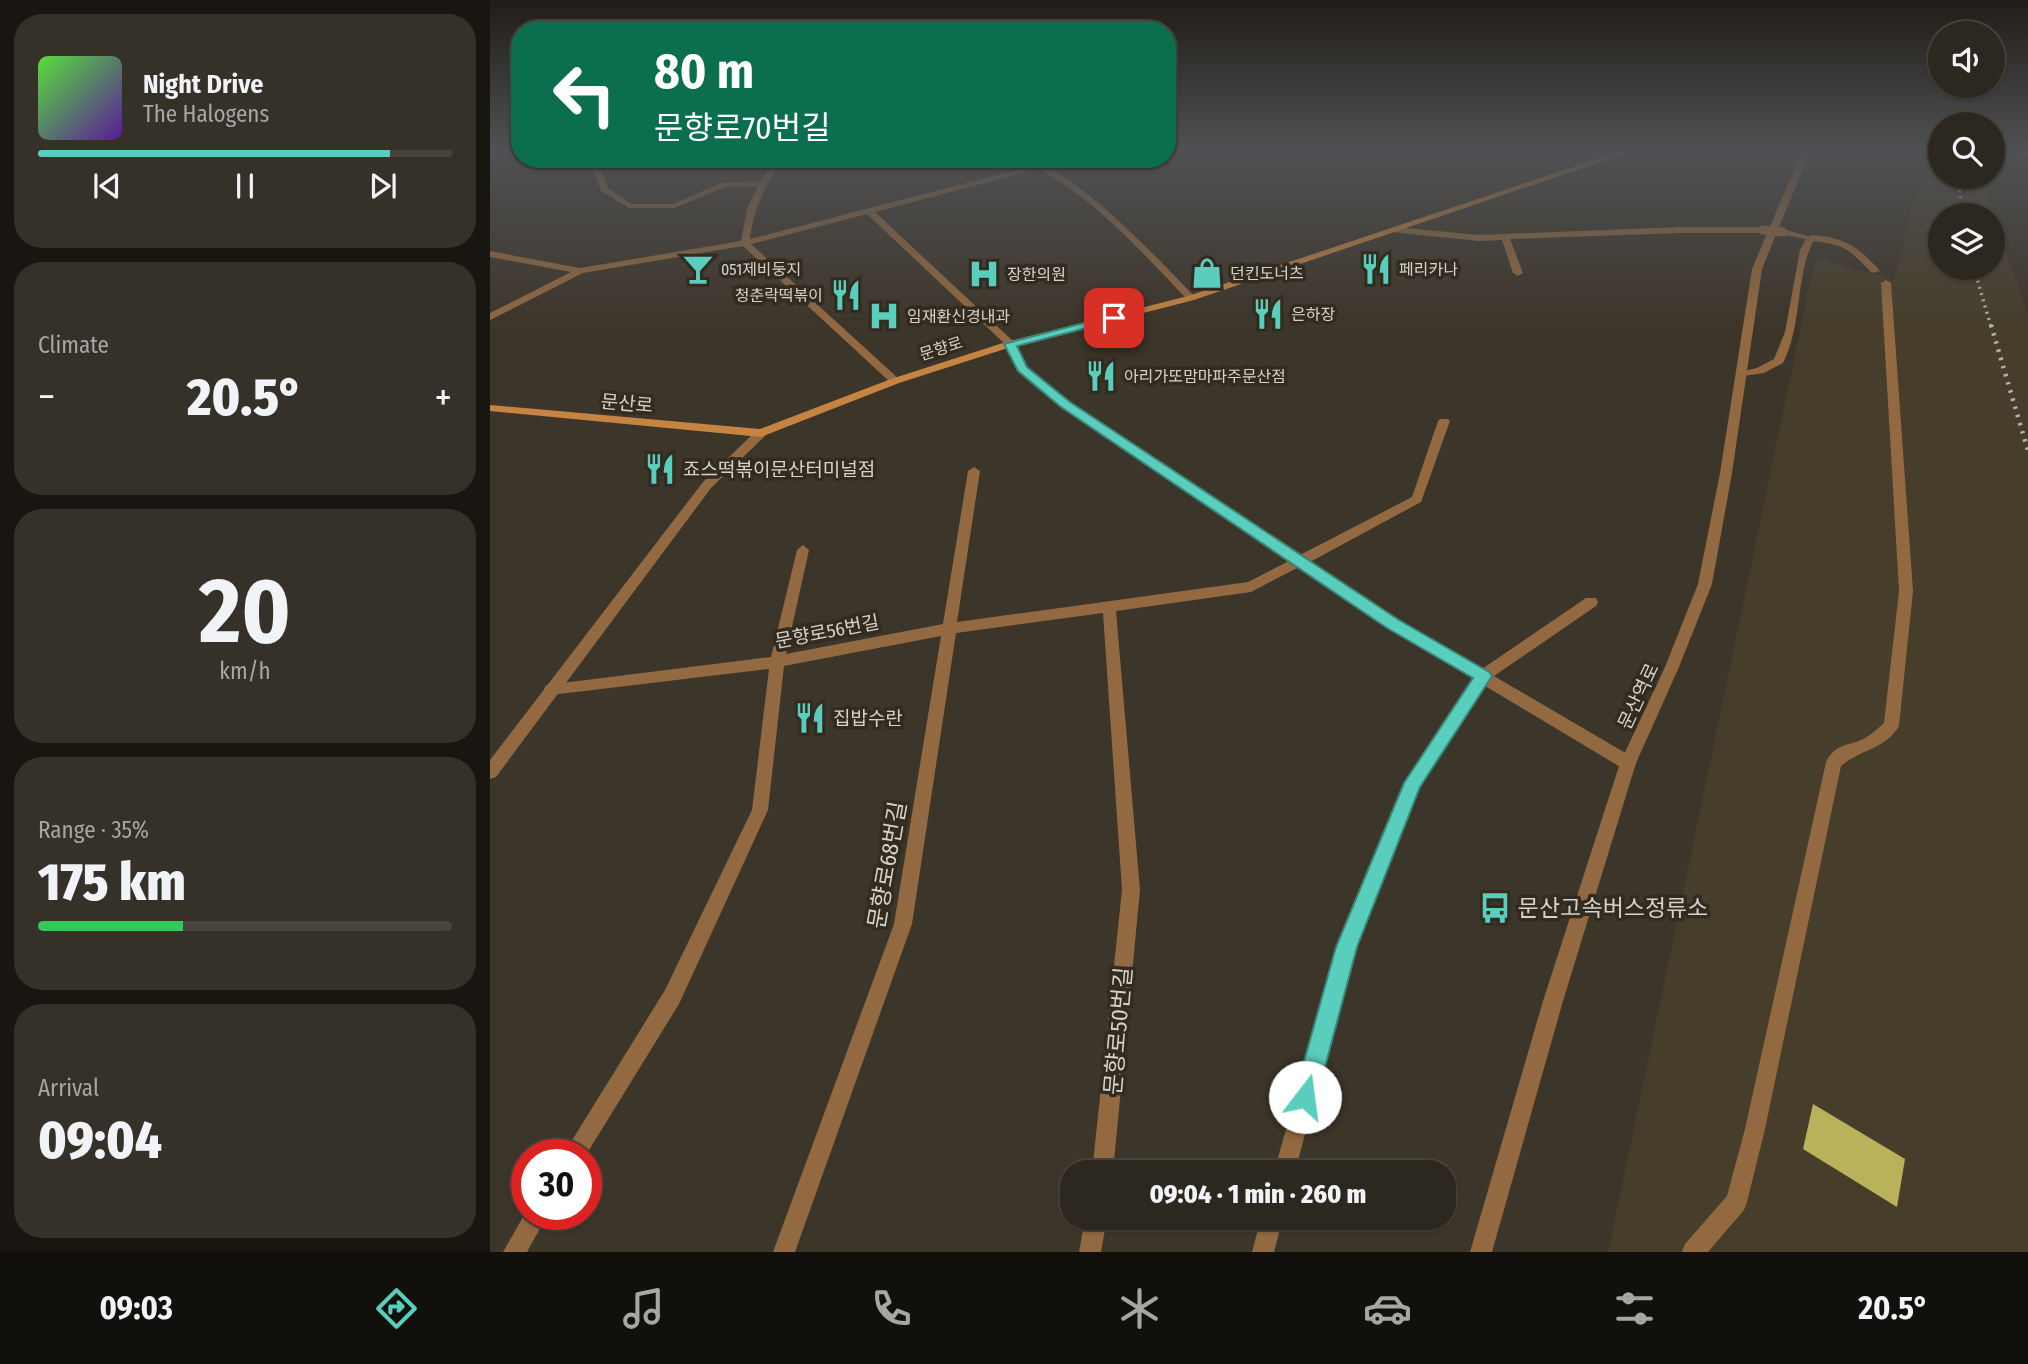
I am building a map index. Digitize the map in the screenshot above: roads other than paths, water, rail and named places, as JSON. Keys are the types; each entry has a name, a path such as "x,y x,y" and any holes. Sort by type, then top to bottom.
{"main road":[{"name":"문향로","path":"761,433 895,381 1010,344 1191,298 1457,209"},
{"name":"문산로","path":"490,408 761,433"}],"street":[{"path":"751,209 746,219 745,243 895,381"},
{"path":"490,317 580,271 745,243 875,209"},
{"path":"1100,209 1114,220 1191,298"},
{"name":"문산역로","path":"1481,1252 1553,1001 1628,763 1672,667 1705,584 1726,473 1757,269 1782,209"},
{"path":"869,211 1010,344 1022,369 1066,404 1393,624 1628,763"},
{"path":"1395,230 1479,238 1679,230 1763,230 1811,238 1832,238 1849,244 1881,277 1906,591 1892,726 1868,745 1849,749 1834,762 1755,1129 1736,1202 1693,1252"},
{"path":"1505,237 1518,273"},
{"path":"1740,375 1760,371 1779,361 1790,332 1804,250 1811,238"},
{"path":"490,254 580,271"},
{"name":"문향로56번길","path":"551,689 777,662 947,629 1251,587 1417,499 1444,421"},
{"name":"문향로","path":"490,772 496,756 551,689 707,485 761,433"},
{"name":"문향로68번길","path":"784,1252 903,924 947,629 974,471"},
{"path":"584,1139 672,996 760,810 777,662 803,550"},
{"path":"1288,1160 1346,947 1413,783 1483,676 1591,602"},
{"name":"문향로50번길","path":"1104,1160 1131,890 1109,607"},
{"path":"514,1252 527,1230"},
{"path":"1090,1252 1094,1230"},
{"path":"1263,1252 1269,1230"}],"railway":[{"path":"1977,280 1991,327"},
{"path":"1991,325 2028,451"}],"place":[{"name":"051제비둥지","path":"698,269"},
{"name":"페리카나","path":"1376,269"},
{"name":"던킨도너츠","path":"1207,273"},
{"name":"장한의원","path":"984,274"},
{"name":"청춘락떡볶이","path":"846,295"},
{"name":"은하장","path":"1268,314"},
{"name":"임재환신경내과","path":"884,316"},
{"name":"아리가또맘마파주문산점","path":"1101,376"},
{"name":"죠스떡볶이문산터미널점","path":"660,469"},
{"name":"집밥수란","path":"810,718"},
{"name":"문산고속버스정류소","path":"1495,908"}]}
